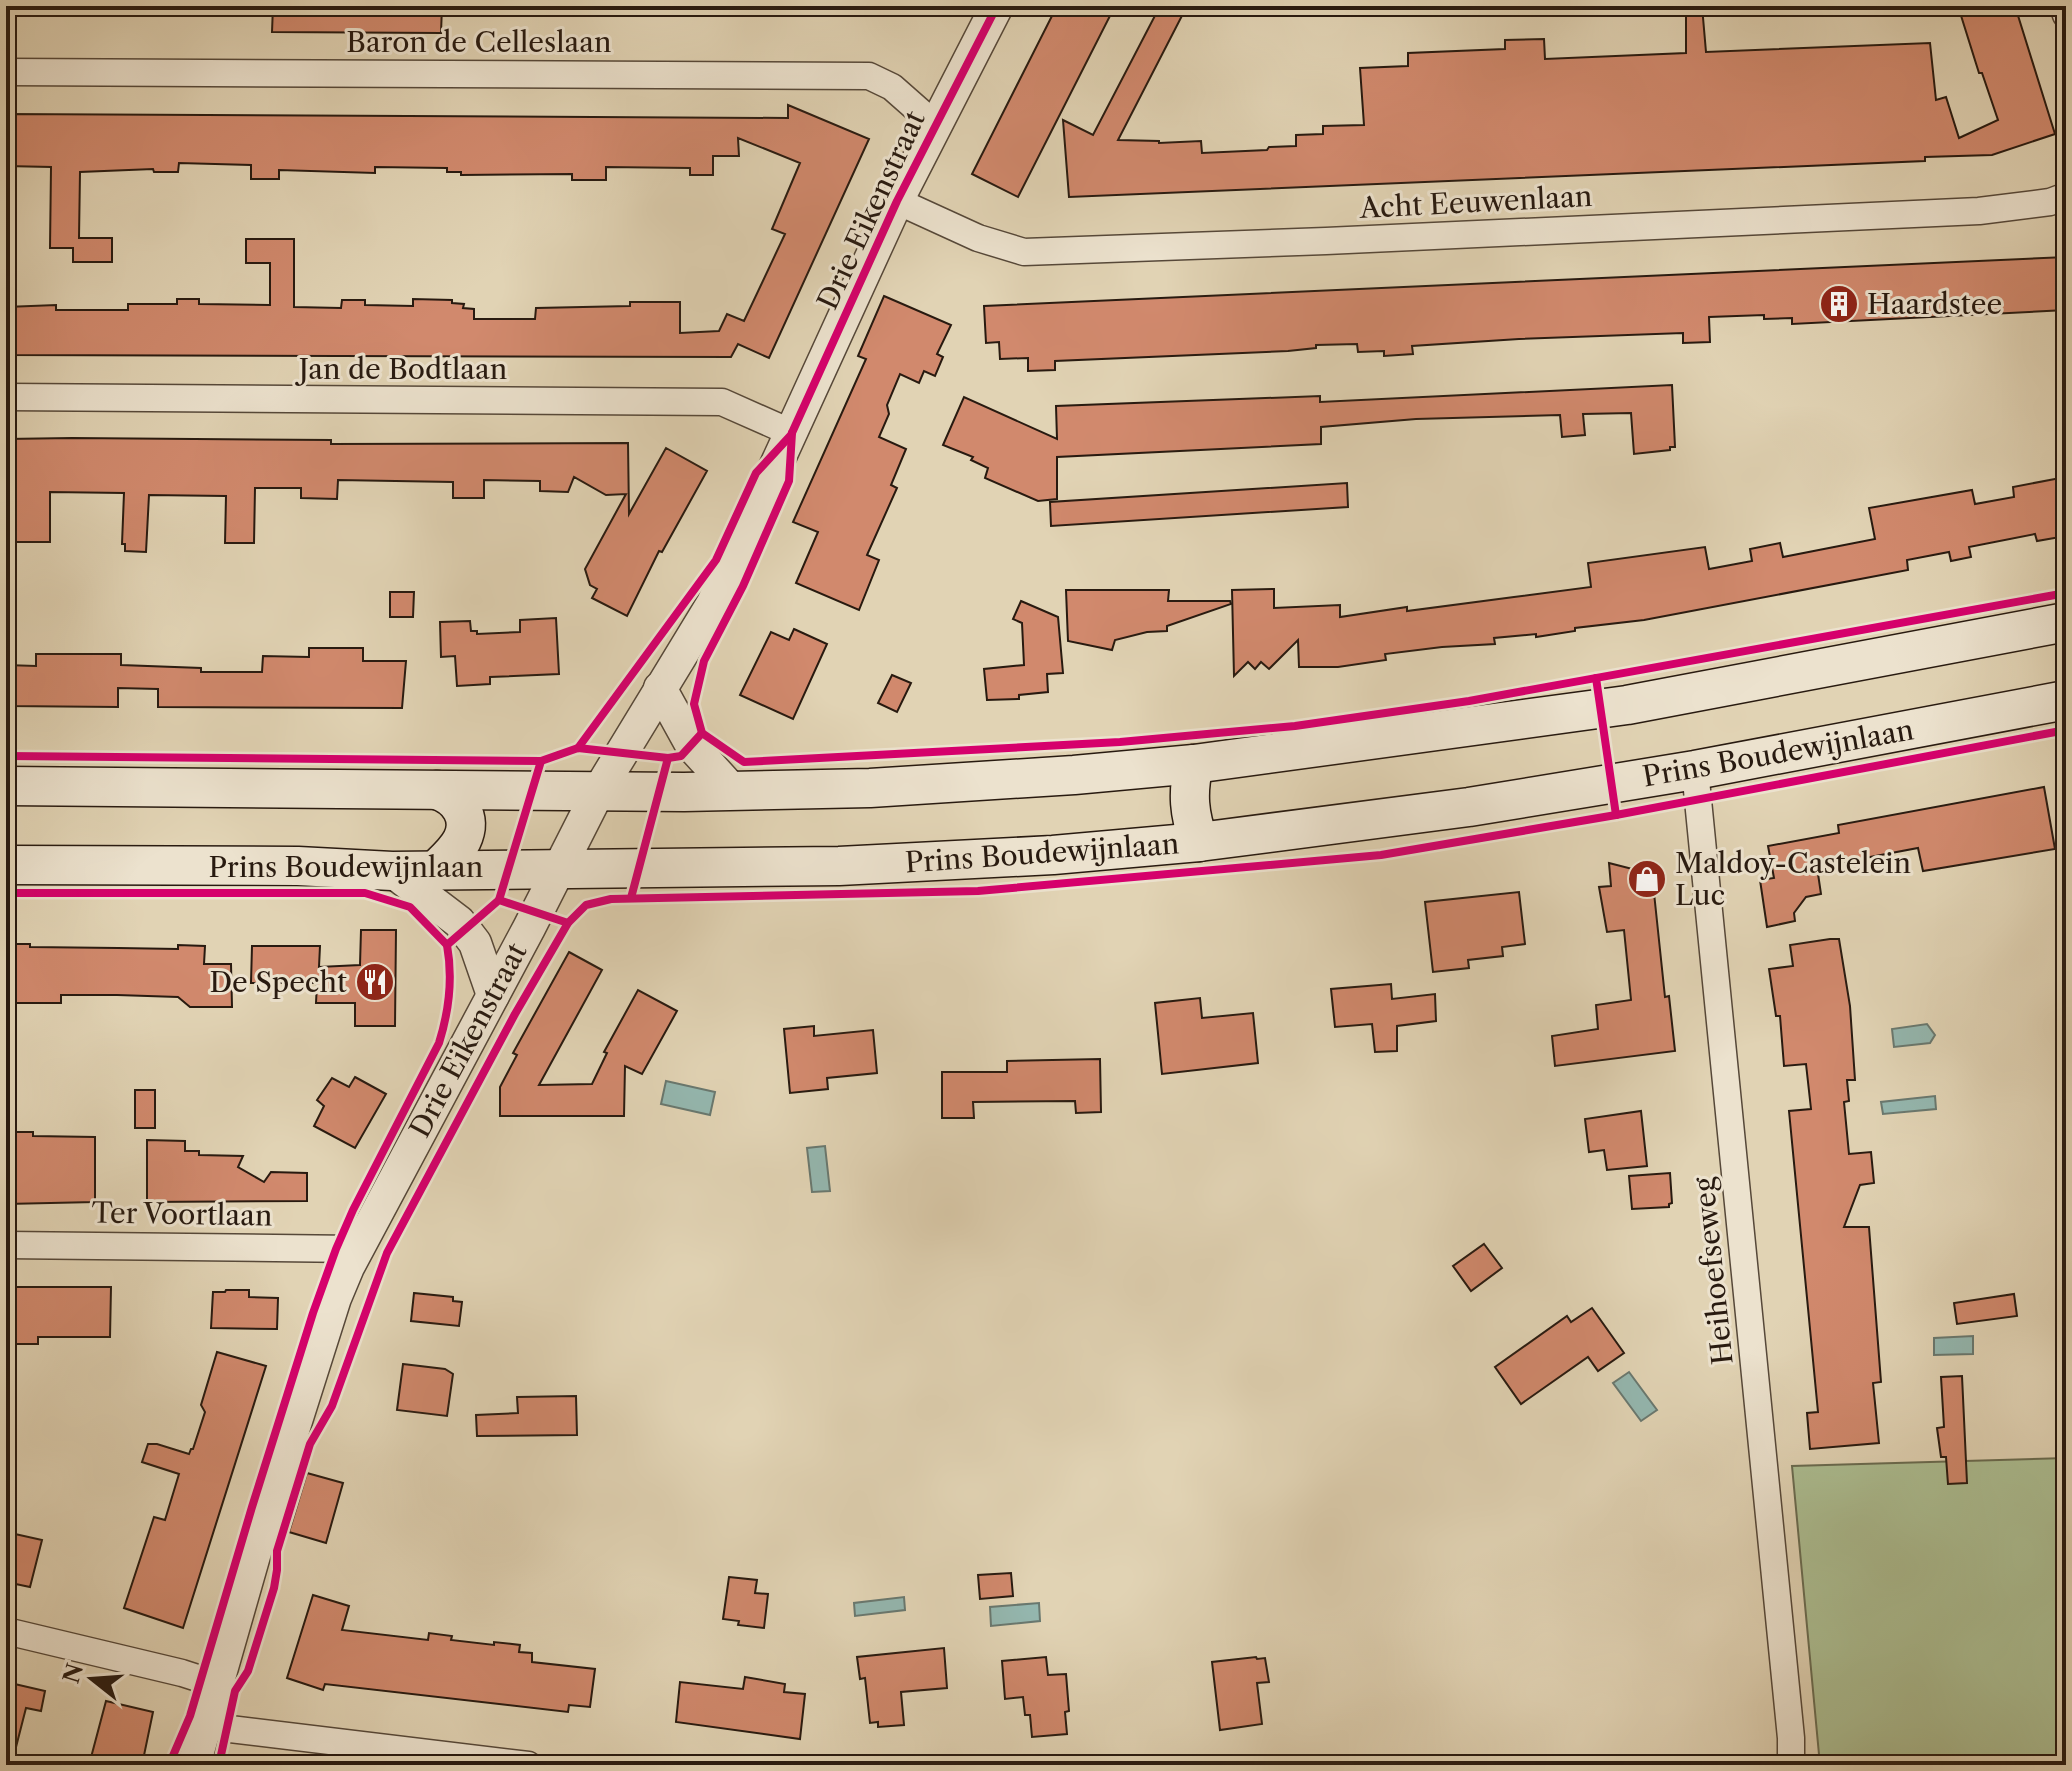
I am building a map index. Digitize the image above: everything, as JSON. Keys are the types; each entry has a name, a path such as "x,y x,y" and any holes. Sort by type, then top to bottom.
{"main road":[{"path":"6,786 734,792 957,783 1194,764 1627,705 2066,622"},
{"name":"Prins Boudewijnlaan","path":"6,865 298,866 392,871 839,866 1053,855 1199,842 1469,807 1695,770 2066,700"},
{"path":"1194,764 1188,803 1199,842"},
{"path":"436,870 463,838 466,822 461,807 451,795 437,790"}],"street":[{"name":"Drie Eikenstraat","path":"194,1765 335,1298 357,1249 598,792 713,603 897,201 997,6"},
{"path":"2063,6 2066,15"},
{"name":"Baron de Celleslaan","path":"6,72 869,76 892,87 934,124"},
{"name":"Acht Eeuwenlaan","path":"897,201 978,238 1024,252 1979,211 2050,202 2066,196"},
{"name":"Jan de Bodtlaan","path":"6,397 722,402 792,433"},
{"path":"660,688 692,746 734,792"},
{"name":"Heihoefseweg","path":"1695,770 1791,1765"},
{"path":"392,871 459,922 475,943 493,995"},
{"name":"Ter Voortlaan","path":"6,1245 357,1249"},
{"path":"6,1631 216,1684"},
{"path":"205,1726 528,1765"}],"green space":[{"path":"2066,1458 2066,1765 1820,1765 1792,1466"}],"water":[{"path":"1927,1024 1935,1035 1930,1043 1894,1047 1892,1029"},
{"path":"666,1081 715,1092 710,1115 661,1104"},
{"path":"1935,1096 1936,1109 1883,1114 1881,1102"},
{"path":"825,1146 830,1191 812,1192 807,1148"},
{"path":"1973,1336 1973,1354 1934,1355 1934,1338"},
{"path":"1629,1372 1657,1410 1641,1421 1613,1383"},
{"path":"904,1597 905,1610 855,1616 854,1603"},
{"path":"1039,1603 1040,1621 991,1626 990,1607"}],"building":[{"path":"273,6 442,6 441,33 272,32"},
{"path":"1057,6 1115,6 1018,197 972,174"},
{"path":"1160,6 1187,6 1118,140 1159,143 1201,141 1202,153 1296,146 1296,135 1323,134 1323,126 1364,125 1360,68 1408,66 1408,53 1505,49 1505,40 1544,39 1545,59 1686,53 1686,7 1699,6 1702,6 1706,52 1930,43 1936,100 1946,97 1959,138 1998,120 1958,6 2015,6 2055,134 1992,155 1925,157 1925,161 1069,197 1063,120 1093,135"},
{"path":"788,105 869,139 769,358 738,344 731,357 6,355 6,307 56,305 56,310 128,310 128,304 177,304 177,299 199,299 199,304 270,305 270,263 246,263 246,239 294,239 294,307 341,308 342,300 365,300 365,305 413,306 413,299 452,300 452,303 464,304 463,308 474,309 474,319 535,319 536,308 680,302 680,333 719,331 727,314 744,321 785,234 772,229 800,163 738,138 739,156 713,156 713,175 690,175 690,168 606,167 606,180 572,180 572,174 461,175 461,172 447,172 447,168 375,167 375,173 279,170 279,179 251,179 251,165 179,163 178,172 154,172 153,169 80,172 79,238 112,238 112,262 73,262 73,248 50,248 51,167 6,166 6,114 788,118"},
{"path":"2066,257 2066,310 1792,324 1792,318 1764,319 1764,315 1709,317 1710,342 1683,343 1683,333 1519,339 1412,346 1413,354 1384,356 1384,351 1358,352 1357,344 1316,345 1316,348 1288,351 1055,361 1055,370 1028,371 1028,358 1000,359 999,342 986,343 984,306"},
{"path":"884,296 951,325 937,354 943,357 935,376 924,371 919,383 900,374 887,405 889,414 879,437 906,449 891,485 897,488 867,555 879,560 859,610 796,583 818,532 793,522 866,359 858,356"},
{"path":"1672,385 1675,447 1634,454 1631,413 1583,414 1585,435 1562,437 1560,415 1416,419 1321,427 1321,444 1057,457 1057,499 1038,501 985,478 988,468 971,460 973,457 943,445 964,397 1057,439 1056,406 1320,396 1320,402"},
{"path":"6,439 331,440 331,444 628,443 629,514 666,448 707,471 662,552 659,551 627,616 592,598 597,589 590,585 585,569 626,494 606,495 574,477 568,492 540,491 540,481 484,480 484,498 453,498 453,482 338,480 337,499 301,498 301,488 255,488 254,543 225,543 226,496 149,495 146,552 125,551 125,544 122,544 124,493 50,492 50,542 16,542 15,477 6,477"},
{"path":"2060,478 2064,480 2066,491 2066,536 2037,541 2035,534 1969,547 1971,557 1951,561 1949,552 1907,560 1908,570 1644,620 1575,628 1575,631 1536,637 1536,634 1494,638 1495,644 1385,654 1386,660 1338,667 1299,667 1298,640 1269,669 1261,662 1255,669 1248,662 1234,676 1232,590 1274,589 1274,608 1340,605 1340,617 1591,587 1588,563 1705,547 1709,569 1752,561 1750,549 1780,543 1783,557 1875,539 1869,508 1972,490 1975,504 2014,497 2013,487"},
{"path":"1347,483 1348,507 1051,526 1050,502"},
{"path":"1066,590 1169,590 1168,601 1230,601 1231,604 1167,626 1167,631 1147,632 1115,640 1112,650 1068,641"},
{"path":"390,592 414,592 413,617 390,617"},
{"path":"1021,601 1058,617 1063,673 1047,674 1048,692 1019,695 1019,699 987,700 984,669 1024,665 1022,623 1013,619"},
{"path":"556,618 559,674 490,677 490,684 457,686 455,656 441,657 440,622 470,621 471,631 477,631 477,634 520,632 520,620"},
{"path":"794,629 827,644 793,719 740,695 771,632 789,640"},
{"path":"309,648 363,648 363,661 406,661 402,708 158,707 158,689 118,688 118,707 6,706 6,665 36,666 36,654 121,654 121,665 201,668 201,672 262,672 263,656 309,657"},
{"path":"892,675 911,683 897,712 878,703"},
{"path":"2044,787 2055,849 1923,871 1918,848 1817,867 1821,894 1806,897 1794,913 1795,921 1767,927 1760,880 1774,878 1768,846 1839,833 1838,825"},
{"path":"1609,863 1652,874 1665,997 1669,996 1675,1051 1555,1066 1552,1036 1598,1029 1596,1005 1631,1000 1624,930 1607,932 1599,887 1611,886"},
{"path":"1519,892 1525,944 1502,947 1503,956 1468,960 1469,968 1433,972 1425,902"},
{"path":"361,930 396,930 395,1026 355,1026 355,1003 316,1003 317,983 251,983 252,946 320,946 319,967 360,965"},
{"path":"1839,939 1850,1006 1855,1080 1847,1080 1849,1101 1844,1102 1849,1154 1871,1152 1874,1183 1860,1185 1844,1227 1869,1227 1881,1382 1873,1383 1879,1443 1810,1449 1807,1413 1818,1412 1789,1111 1811,1109 1806,1064 1784,1066 1780,1016 1776,1016 1769,969 1793,966 1790,945"},
{"path":"6,944 178,949 178,945 205,946 204,964 231,964 232,1007 190,1007 178,997 117,995 61,995 61,1003 12,1003 12,986 6,986"},
{"path":"569,952 602,970 539,1085 592,1084 607,1053 604,1052 638,990 677,1011 642,1074 625,1066 624,1116 500,1116 500,1087 517,1055 513,1053"},
{"path":"1391,984 1392,999 1435,994 1436,1021 1397,1026 1397,1051 1375,1052 1372,1024 1335,1027 1331,989"},
{"path":"1200,998 1202,1018 1253,1013 1258,1063 1162,1074 1155,1003"},
{"path":"814,1026 814,1036 873,1030 877,1073 827,1078 828,1089 790,1093 784,1029"},
{"path":"1100,1059 1101,1112 1076,1113 1075,1101 973,1102 974,1118 942,1118 942,1072 1007,1072 1007,1061"},
{"path":"355,1077 386,1094 355,1148 314,1126 324,1106 317,1100 332,1078 349,1087"},
{"path":"135,1090 155,1090 155,1128 135,1128"},
{"path":"1641,1111 1647,1166 1607,1170 1604,1150 1589,1152 1585,1119"},
{"path":"6,1132 33,1132 33,1136 95,1137 95,1202 6,1204"},
{"path":"147,1140 185,1141 185,1151 199,1151 199,1155 243,1156 238,1167 264,1182 271,1172 307,1173 307,1201 147,1202"},
{"path":"1670,1173 1672,1203 1669,1207 1632,1209 1629,1176"},
{"path":"1484,1244 1502,1268 1471,1291 1453,1266"},
{"path":"13,1287 111,1287 110,1337 38,1337 38,1344 13,1344"},
{"path":"249,1290 249,1297 278,1298 277,1329 211,1328 213,1292"},
{"path":"414,1293 453,1297 453,1301 462,1302 459,1326 411,1321"},
{"path":"2014,1294 2017,1316 1957,1324 1954,1303"},
{"path":"1592,1308 1624,1353 1598,1371 1588,1357 1521,1404 1495,1367 1567,1316 1571,1322"},
{"path":"217,1352 266,1366 183,1628 124,1608 154,1517 165,1520 179,1474 142,1462 148,1444 189,1454 193,1449 205,1412 201,1405"},
{"path":"403,1364 445,1369 453,1374 447,1416 397,1410"},
{"path":"1962,1376 1967,1483 1948,1484 1946,1457 1941,1457 1937,1428 1944,1427 1941,1377"},
{"path":"576,1396 577,1435 477,1436 476,1415 518,1413 517,1397"},
{"path":"307,1473 343,1483 326,1543 289,1532"},
{"path":"6,1532 42,1540 30,1587 6,1582"},
{"path":"1011,1573 1013,1596 980,1599 978,1575"},
{"path":"729,1577 757,1580 755,1593 768,1594 764,1628 738,1625 739,1621 723,1619"},
{"path":"313,1595 349,1606 342,1630 428,1640 429,1633 452,1636 451,1640 520,1645 519,1652 532,1653 532,1662 595,1669 590,1707 569,1705 568,1712 325,1684 323,1690 287,1678"},
{"path":"944,1648 947,1688 901,1692 904,1725 878,1727 878,1722 870,1723 865,1678 860,1679 857,1657"},
{"path":"1046,1657 1048,1675 1066,1674 1067,1734 1032,1737 1030,1715 1025,1715 1023,1697 1005,1699 1002,1661"},
{"path":"1265,1658 1269,1682 1257,1683 1262,1724 1220,1730 1212,1662"},
{"path":"745,1677 785,1684 784,1692 805,1694 800,1739 676,1722 680,1682 743,1689"},
{"path":"6,1682 45,1691 41,1711 26,1708 14,1755 6,1754"},
{"path":"106,1701 153,1712 142,1765 89,1765"}],"cycle path":[{"path":"578,748 716,560 756,473 791,435 897,201 997,6"},
{"path":"792,433 789,481 743,586 704,661 694,704 702,733 744,762 1120,742 1295,726 1469,701 2066,593"},
{"path":"1596,678 1616,815"},
{"path":"221,1765 235,1691 248,1671 274,1588 277,1551 310,1444 332,1406 387,1253 515,1014 568,923 586,905 611,899 978,891 1381,855 1616,815 2066,730"},
{"path":"6,756 541,761 578,748 668,758 681,756 702,733"},
{"path":"631,898 668,758"},
{"path":"499,900 541,761"},
{"path":"6,893 365,893 410,907 447,945 499,900 568,923"},
{"path":"169,1765 190,1716 252,1507 336,1249 439,1043 449,994 447,945"}],"place":[{"name":"Haardstee","path":"1839,304"},
{"name":"Maldoy-Castelein Luc","path":"1647,879"},
{"name":"De Specht","path":"375,982"}]}
